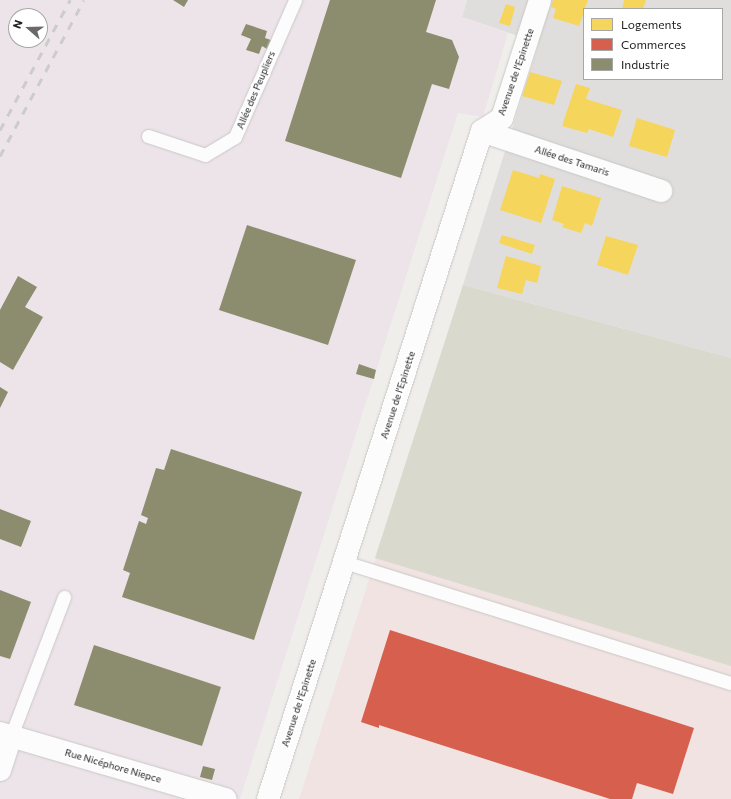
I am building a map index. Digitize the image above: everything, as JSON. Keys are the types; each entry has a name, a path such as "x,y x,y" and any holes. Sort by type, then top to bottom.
{"street":[{"name":"Avenue de l'Epinette","path":"268,799 482,131 502,118 540,0"},
{"name":"Allée des Tamaris","path":"482,131 661,191"},
{"path":"0,770 5,734"},
{"name":"Rue Nicéphore Niepce","path":"5,734 226,799"}],"lane":[{"name":"Allée des Peupliers","path":"148,136 205,155 235,137 295,0"},
{"path":"344,562 731,683"},
{"path":"5,734 64,597"}],"shaded area":[{"path":"0,0 467,0 462,17 508,33 483,117 458,113 240,799 0,799"},
{"path":"467,0 731,0 731,358 463,285 539,43 462,17"},
{"path":"463,285 731,358 731,799 299,799"},
{"path":"463,285 731,358 731,666 375,558"}],"building: Logements":[{"path":"553,0 588,0 585,8 583,8 583,14 579,26 553,18 556,9 551,7"},
{"path":"624,0 646,0 643,8 622,8"},
{"path":"506,4 515,7 510,26 499,23"},
{"path":"530,72 562,81 554,105 522,96"},
{"path":"576,84 590,88 586,99 622,110 613,137 589,129 587,133 562,126"},
{"path":"637,118 675,130 667,157 629,146"},
{"path":"513,170 539,178 540,174 555,179 541,223 500,210"},
{"path":"562,186 601,198 592,226 585,223 581,233 562,227 564,224 552,220"},
{"path":"502,235 535,245 532,254 499,243"},
{"path":"606,236 638,245 628,275 597,265"},
{"path":"506,256 541,266 537,283 526,280 522,294 497,288"}],"building: Commerces":[{"path":"390,630 694,728 673,794 637,783 632,799 610,799 379,725 379,728 361,722"}],"building: Industrie":[{"path":"173,0 188,0 184,7"},
{"path":"330,0 436,0 426,32 452,40 459,57 449,89 432,84 401,178 285,141"},
{"path":"246,24 267,31 265,38 271,40 267,49 262,46 259,54 246,50 251,39 241,35"},
{"path":"247,225 356,260 328,345 219,310"},
{"path":"18,276 37,287 25,307 43,317 13,370 0,362 0,310"},
{"path":"359,364 376,370 374,379 356,374"},
{"path":"0,387 8,392 0,408"},
{"path":"171,449 302,492 254,640 122,597 130,573 123,570 139,521 146,524 148,518 141,515 156,468 164,470"},
{"path":"0,509 31,521 21,547 0,539"},
{"path":"0,590 31,602 10,659 0,656"},
{"path":"94,645 221,687 202,746 74,705"},
{"path":"203,766 215,769 212,780 200,777"}],"railway":[{"path":"0,130 70,0"},
{"path":"0,156 84,0"}]}
